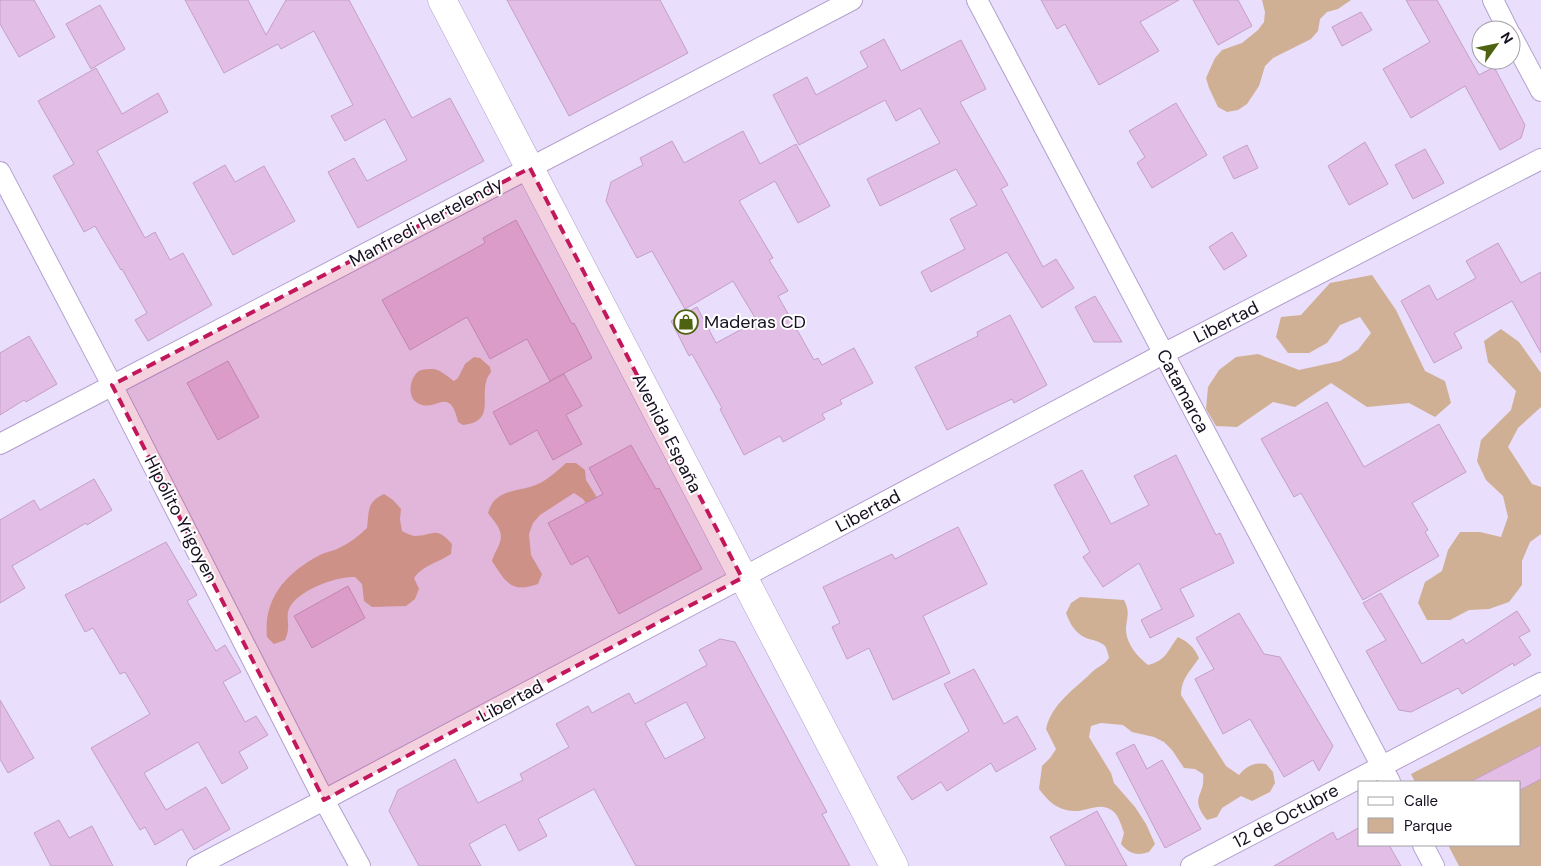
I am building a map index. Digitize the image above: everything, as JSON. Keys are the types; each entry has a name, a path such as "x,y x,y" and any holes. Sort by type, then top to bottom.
{"main road":[{"name":"Avenida España","path":"442,0 894,866"}],"street":[{"name":"Manfredi Hertelendy","path":"0,444 852,0"},
{"name":"Catamarca","path":"977,0 1386,774"},
{"path":"1492,0 1503,20"},
{"path":"1521,54 1541,91"},
{"name":"Libertad","path":"197,866 1163,354 1541,159"},
{"name":"Hipólito Yrigoyen","path":"0,172 112,385 324,800 360,866"},
{"name":"12 de Octubre","path":"1371,781 1541,682"},
{"name":"12 de Octubre","path":"1191,866 1358,787"},
{"path":"1424,846 1434,866"}],"highlighted area":[{"path":"530,168 742,578 324,800 112,385"}],"green space":[{"path":"1262,0 1351,0 1338,9 1327,12 1320,19 1318,31 1311,39 1273,58 1265,66 1259,86 1247,104 1238,110 1227,112 1218,107 1206,78 1215,58 1222,50 1242,43 1258,30 1264,22 1265,12"},
{"path":"1372,275 1396,310 1425,371 1445,381 1451,403 1435,417 1409,403 1367,407 1331,383 1295,407 1273,402 1237,427 1216,426 1206,409 1208,387 1219,370 1236,357 1258,354 1299,370 1340,361 1358,350 1371,333 1360,317 1340,325 1327,343 1309,353 1288,353 1276,337 1281,317 1301,315 1330,283"},
{"path":"1501,329 1519,342 1541,373 1541,407 1518,428 1508,447 1532,484 1541,487 1541,534 1530,542 1522,561 1522,585 1509,602 1489,609 1469,610 1450,620 1427,620 1418,603 1425,582 1442,571 1448,550 1460,532 1480,532 1501,537 1508,517 1503,496 1486,480 1477,461 1481,440 1511,410 1516,391 1488,362 1484,341"},
{"path":"474,357 480,358 490,367 491,372 485,388 484,412 481,418 463,425 458,422 450,404 441,402 423,405 413,399 411,386 413,377 419,371 434,369 442,372 454,381 458,378 465,364"},
{"path":"566,463 576,463 585,470 586,480 598,499 589,508 583,499 574,493 540,515 533,523 529,534 531,555 542,574 538,584 521,587 510,584 492,561 501,534 498,526 488,513 491,505 502,495 544,481"},
{"path":"384,494 401,509 402,531 414,536 438,533 452,544 451,554 426,567 414,578 419,589 415,599 406,606 372,607 364,601 362,584 355,577 338,579 308,591 293,602 289,609 288,630 285,640 274,644 267,637 267,623 273,598 280,588 288,578 308,562 343,546 364,531 367,528 370,507 374,500"},
{"path":"1080,597 1124,600 1128,612 1126,631 1128,641 1148,665 1163,658 1178,637 1190,645 1199,658 1185,679 1181,695 1226,766 1239,775 1251,765 1266,764 1273,772 1275,783 1270,792 1252,801 1241,796 1222,808 1217,817 1207,820 1201,812 1198,801 1202,788 1203,774 1195,769 1184,768 1172,750 1164,742 1154,737 1132,732 1123,725 1101,723 1091,726 1089,737 1111,773 1114,783 1135,807 1146,824 1155,844 1149,852 1137,854 1130,852 1121,844 1124,833 1119,819 1114,812 1104,807 1078,811 1062,809 1046,797 1039,789 1042,766 1056,749 1046,729 1049,720 1058,704 1109,658 1105,646 1082,636 1073,628 1069,621 1066,613 1071,603"},
{"path":"1541,707 1541,866 1459,866 1449,846 1521,846 1521,781 1414,781 1411,774"}],"building":[{"path":"0,0 34,0 55,37 19,57 0,24"},
{"path":"185,0 248,0 266,35 286,0 349,0 412,118 450,98 484,161 358,228 328,172 354,158 367,181 407,160 385,119 345,141 331,116 353,105 314,31 281,49 278,44 224,73"},
{"path":"507,0 660,0 688,53 569,116"},
{"path":"1041,0 1179,0 1140,22 1159,51 1099,85 1065,24 1057,29"},
{"path":"1193,0 1238,0 1252,26 1218,45"},
{"path":"1406,0 1437,0 1471,61 1471,70 1476,70 1479,75 1488,70 1496,70 1525,125 1521,138 1500,150 1465,86 1411,118 1383,69 1430,42"},
{"path":"100,5 125,49 91,69 66,24"},
{"path":"1361,12 1372,30 1342,46 1332,27"},
{"path":"884,39 901,71 961,40 986,89 960,102 1008,185 1001,189 1043,267 1056,259 1074,288 1042,308 1007,252 931,292 921,272 965,249 950,219 977,205 956,169 880,206 867,179 940,143 920,108 896,121 885,100 799,145 773,95 807,77 816,95 868,67 860,52"},
{"path":"96,68 122,114 158,93 168,112 97,151 145,238 155,232 170,260 183,253 212,305 148,341 135,320 147,313 122,269 95,226 84,232 53,176 74,164 38,101"},
{"path":"1176,103 1207,155 1152,188 1137,163 1145,157 1129,131"},
{"path":"743,131 760,164 796,144 830,206 798,223 775,181 739,201 773,258 769,260 788,291 778,296 814,360 818,358 822,365 854,348 873,383 840,400 842,404 822,414 825,419 783,442 780,436 744,455 720,409 722,408 692,354 689,356 671,321 697,307 716,343 757,321 733,281 685,309 652,251 637,258 606,201 611,182 643,165 640,158 672,141 684,163"},
{"path":"1365,142 1388,184 1349,205 1328,166"},
{"path":"1247,145 1258,168 1234,179 1223,157"},
{"path":"1425,149 1444,183 1413,199 1395,165"},
{"path":"225,165 235,182 264,166 295,221 233,255 193,183"},
{"path":"516,220 592,358 550,381 527,339 490,359 467,317 410,350 382,300 485,243 483,238"},
{"path":"1232,232 1247,256 1224,270 1209,247"},
{"path":"1498,243 1521,283 1541,272 1541,353 1512,301 1454,333 1462,348 1434,363 1401,301 1429,285 1437,300 1476,278 1466,261"},
{"path":"1095,296 1122,342 1094,342 1075,307"},
{"path":"1010,315 1047,385 1014,403 1012,399 947,430 915,367 978,336 977,332"},
{"path":"29,336 57,384 26,402 24,400 0,415 0,353"},
{"path":"228,361 259,417 218,440 187,383"},
{"path":"564,374 582,406 566,415 582,444 553,460 537,430 510,445 493,412"},
{"path":"1327,402 1364,467 1439,424 1466,472 1412,503 1428,530 1425,532 1439,556 1363,600 1301,493 1294,497 1261,439"},
{"path":"631,445 656,489 659,488 702,569 619,614 588,556 571,565 548,523 603,494 589,468"},
{"path":"1176,455 1216,535 1220,533 1234,563 1180,589 1194,616 1150,638 1141,620 1162,609 1139,563 1103,587 1083,557 1090,552 1054,485 1082,470 1111,524 1149,505 1134,476"},
{"path":"94,479 112,510 12,566 25,588 0,603 0,520 34,500 40,510"},
{"path":"958,527 987,584 923,616 950,673 893,700 869,648 847,659 832,627 840,623 823,587 892,554 895,559"},
{"path":"166,542 197,595 187,601 216,651 225,645 241,672 223,682 245,722 256,716 268,735 239,752 248,768 222,784 198,742 144,773 166,810 206,787 230,829 194,850 182,829 155,845 145,827 140,830 91,748 150,714 125,672 120,674 93,628 85,632 65,595"},
{"path":"348,586 365,618 312,648 294,616"},
{"path":"1381,593 1422,664 1463,639 1466,644 1517,611 1530,631 1519,637 1531,655 1514,666 1513,663 1462,694 1458,688 1411,712 1399,710 1366,651 1386,640 1363,603"},
{"path":"1239,613 1264,654 1280,657 1333,746 1319,771 1313,760 1284,777 1250,719 1223,734 1195,679 1214,669 1196,638"},
{"path":"720,639 735,642 827,812 822,814 850,866 636,866 594,789 538,819 547,836 519,851 505,824 469,844 481,866 419,866 389,811 398,790 455,759 478,803 523,780 520,774 569,747 556,724 588,706 592,713 629,693 635,704 707,665 699,650","holes":["686,702 705,738 665,759 645,723"]},
{"path":"974,669 1004,724 1017,716 1036,749 996,772 991,763 947,791 941,782 912,800 897,777 969,731 944,684"},
{"path":"0,700 34,758 8,773 0,759"},
{"path":"1134,744 1147,769 1162,760 1201,829 1165,848 1116,753"},
{"path":"1541,745 1541,779 1521,789 1521,781 1472,781"},
{"path":"1097,811 1127,866 1066,866 1050,837"},
{"path":"59,820 69,838 92,826 113,866 51,866 34,833"},
{"path":"1358,828 1358,846 1390,846 1401,866 1274,866 1333,832 1337,840"}],"place":[{"name":"Maderas CD","path":"686,322"}]}
